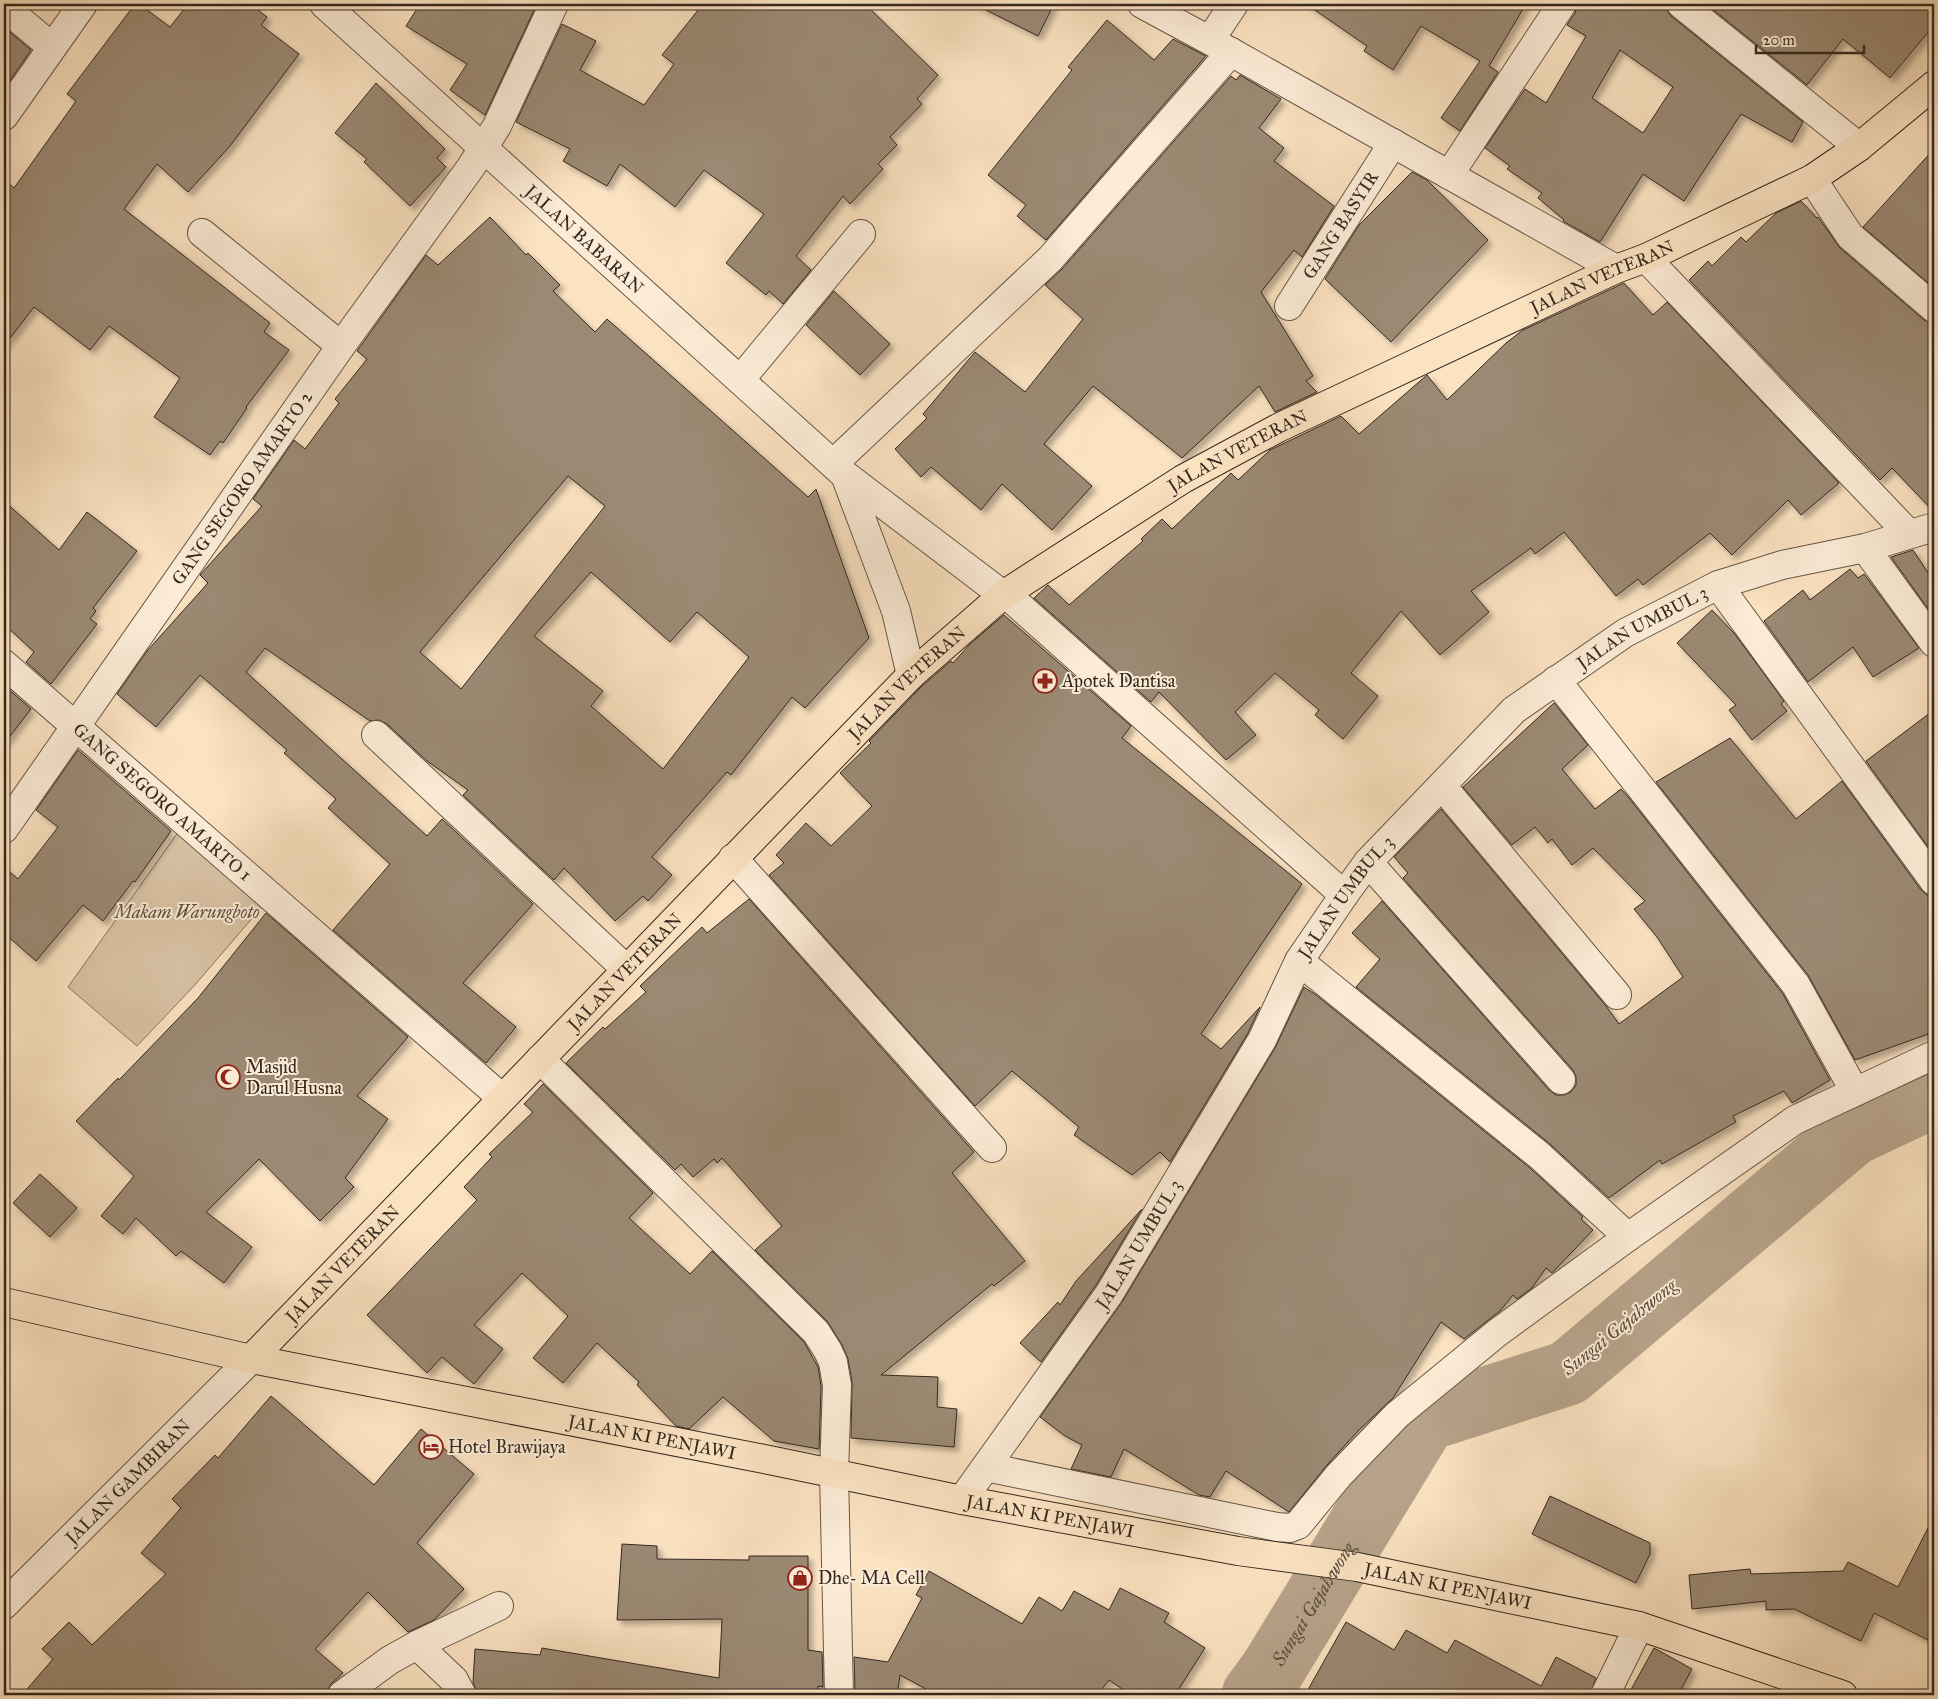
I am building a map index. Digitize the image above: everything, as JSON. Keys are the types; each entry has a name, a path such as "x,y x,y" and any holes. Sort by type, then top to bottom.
{"main road":[{"name":"JALAN VETERAN","path":"251,1359 911,675 1004,594 1182,479 1278,428 1812,179 1859,147 1934,85"},
{"path":"4,1302 251,1359"},
{"name":"JALAN KI PENJAWI","path":"251,1359 834,1473 962,1500 1238,1551 1357,1567 1639,1626 1843,1695"}],"street":[{"path":"4,116 83,4"},
{"name":"JALAN BABARAN","path":"324,4 839,470 1004,594 1344,895"},
{"name":"GANG SEGORO AMARTO 2","path":"4,829 340,346 471,167 497,126 554,4"},
{"path":"1142,4 1221,46 1616,269"},
{"path":"911,675 896,611 839,470 1050,259 1221,46 1234,4"},
{"path":"1449,175 1562,4"},
{"path":"1681,4 1859,147"},
{"path":"4,7 52,47"},
{"name":"GANG BASYIR","path":"1288,306 1393,143"},
{"path":"1812,179 1850,236 1934,308"},
{"path":"202,233 340,346"},
{"path":"740,380 861,234"},
{"path":"1646,258 1922,531"},
{"name":"JALAN UMBUL 3","path":"962,1500 1109,1294 1262,1040 1299,961 1344,895 1368,862 1514,710 1626,633 1718,585 1782,565 1865,548 1922,531"},
{"path":"1865,548 1934,643"},
{"path":"1718,585 1934,881"},
{"name":"GANG SEGORO AMARTO 1","path":"4,664 502,1098"},
{"path":"1556,680 1796,985 1855,1092"},
{"path":"376,735 626,969"},
{"path":"1442,786 1617,995"},
{"path":"733,858 992,1148"},
{"path":"1368,862 1561,1080"},
{"path":"1299,961 1540,1156 1628,1237"},
{"path":"986,1467 1277,1527 1290,1528 1298,1525 1339,1475 1398,1415 1497,1333 1628,1237 1795,1120 1934,1055"},
{"path":"540,1059 809,1325 822,1342 833,1362 837,1385 834,1473 839,1695"},
{"name":"JALAN GAMBIRAN","path":"4,1605 251,1359"},
{"path":"342,1695 390,1660 499,1606"},
{"path":"1606,1695 1639,1626"},
{"path":"417,1645 454,1680 462,1695"}],"green space":[{"name":"Makam Warungboto","path":"181,828 267,901 194,986 137,1046 68,987"}],"building":[{"path":"135,4 139,4 170,27 188,4 250,4 267,17 261,25 299,54 230,146 188,192 157,164 124,209 270,323 264,332 289,350 246,407 223,443 220,441 210,455 154,417 180,378 109,326 90,350 34,307 4,346 4,180 14,188 76,101 67,94"},
{"path":"420,4 537,4 485,115 450,90 467,64 406,26"},
{"path":"703,4 865,4 938,75 917,99 922,104 890,137 897,145 878,164 883,169 850,204 843,196 796,256 811,270 783,304 769,291 766,295 726,263 764,214 704,170 675,207 620,164 607,186 563,161 570,149 516,122 562,24 596,41 580,70 644,105 674,64 662,55"},
{"path":"974,4 1054,4 1038,36"},
{"path":"1306,4 1526,4 1489,66 1498,72 1460,131 1441,118 1480,61 1421,26 1393,70 1364,51 1367,46"},
{"path":"1577,4 1666,4 1671,16 1803,122 1792,142 1741,114 1684,201 1643,174 1600,242 1563,221 1538,198 1542,193 1507,169 1510,166 1485,148 1525,89 1546,103 1586,36 1567,25 1575,13","holes":["1620,50 1673,87 1643,133 1592,98"]},
{"path":"1706,4 1934,4 1934,25 1890,78 1843,39 1807,85"},
{"path":"1107,20 1154,60 1173,39 1206,56 1046,240 1017,216 1026,205 988,175 1072,70 1068,67"},
{"path":"4,27 31,50 4,89"},
{"path":"1240,75 1281,99 1259,128 1284,148 1274,161 1334,206 1302,257 1294,250 1261,292 1313,376 1306,381 1317,392 1275,412 1259,386 1182,458 1093,386 1044,444 1092,486 1052,530 1002,484 981,510 931,467 921,477 895,449 927,418 923,414 975,352 1025,392 1083,319 1045,285 1062,269 1231,76 1236,80"},
{"path":"376,83 445,149 437,158 446,167 410,206 364,162 367,159 335,133"},
{"path":"1934,149 1934,288 1863,227"},
{"path":"1412,172 1427,180 1488,240 1391,342 1325,279 1359,225"},
{"path":"1801,201 1818,217 1840,248 1924,320 1934,323 1934,512 1892,468 1880,480 1689,280 1708,261 1712,266 1741,237 1746,242 1776,213"},
{"path":"490,217 526,255 528,253 560,285 553,291 595,332 607,319 808,497 816,489 869,638 805,708 792,697 731,775 727,772 652,857 672,875 648,901 643,896 615,921 564,868 554,880 463,795 468,790 427,761 387,724 379,720 370,721 265,648 246,672 427,836 442,819 533,904 463,983 516,1027 486,1063 333,930 390,864 328,808 336,799 284,753 287,750 200,675 156,727 117,694 147,651 208,583 200,575 262,506 253,499 294,440 305,449 339,403 335,399 367,359 357,351 426,255 438,265","holes":["568,476 605,506 461,689 420,652","591,572 670,642 697,612 749,657 663,769 591,706 603,691 534,636"]},
{"path":"1624,283 1653,315 1667,302 1839,483 1801,515 1788,500 1732,555 1710,533 1643,585 1638,579 1616,596 1564,532 1535,554 1531,548 1471,591 1489,612 1440,655 1401,611 1351,673 1378,696 1343,739 1315,715 1319,710 1275,673 1235,712 1256,735 1226,760 1159,692 1151,702 1034,598 1048,585 1069,605 1143,541 1141,539 1162,519 1172,529 1231,473 1238,480 1270,450 1341,416 1359,434 1427,375 1447,400 1506,343 1523,330"},
{"path":"834,291 890,344 860,375 806,325"},
{"path":"4,501 59,550 87,512 137,551 93,608 96,611 90,619 97,624 51,684 26,662 34,652 4,624"},
{"path":"1913,550 1934,582 1934,617 1891,557"},
{"path":"1850,569 1858,578 1864,574 1919,648 1873,677 1853,647 1808,682 1764,621 1803,590 1810,600"},
{"path":"1712,610 1734,633 1784,701 1781,704 1787,711 1752,740 1729,710 1736,705 1677,643"},
{"path":"1004,615 1131,726 1122,738 1302,884 1201,1034 1221,1049 1260,1007 1248,1033 1170,1162 1160,1152 1132,1175 1074,1135 1079,1127 1012,1071 975,1106 769,875 784,863 776,855 806,823 831,846 872,806 840,773 871,743 869,741 922,686 951,661 953,663 970,644"},
{"path":"6,687 31,709 4,744 4,690"},
{"path":"1554,703 1588,745 1562,769 1595,809 1621,789 1629,798 1783,994 1830,1080 1792,1103 1784,1091 1733,1116 1736,1122 1662,1164 1660,1160 1609,1198 1550,1144 1356,987 1380,959 1352,933 1382,901 1549,1090 1556,1095 1564,1095 1571,1092 1576,1085 1576,1077 1573,1070 1403,878 1408,873 1394,857 1441,809 1619,1024 1683,977 1657,937 1634,909 1645,901 1593,848 1572,865 1552,839 1548,843 1535,827 1512,845 1463,787"},
{"path":"1934,710 1934,855 1866,761"},
{"path":"1730,738 1796,819 1842,781 1921,890 1927,895 1934,896 1934,1032 1855,1060 1808,975 1656,782"},
{"path":"78,750 171,831 135,882 133,881 103,921 83,905 36,961 4,933 4,867 18,879 58,827 36,810"},
{"path":"749,899 974,1152 952,1173 1025,1261 994,1286 992,1284 881,1375 938,1377 937,1407 957,1409 954,1447 851,1438 852,1382 848,1359 842,1345 827,1321 755,1250 782,1226 722,1158 717,1163 714,1159 693,1177 681,1164 675,1170 566,1063 603,1027 605,1029 646,992 640,986 702,927 707,933"},
{"path":"266,913 408,1037 357,1096 388,1119 345,1178 354,1187 320,1221 259,1159 206,1212 252,1247 224,1283 181,1251 176,1256 136,1218 123,1234 101,1216 134,1176 76,1121 118,1078 119,1080 198,998"},
{"path":"1304,987 1530,1168 1583,1217 1581,1219 1593,1230 1552,1273 1546,1268 1532,1288 1517,1299 1513,1295 1500,1311 1464,1339 1441,1322 1393,1398 1358,1431 1327,1465 1289,1512 1226,1471 1210,1497 1199,1495 1124,1449 1111,1477 1071,1469 1082,1445 1065,1436 1040,1417 1122,1302 1275,1048"},
{"path":"543,1084 653,1193 629,1218 690,1274 712,1251 804,1342 818,1367 821,1386 819,1449 774,1441 723,1397 689,1429 676,1426 637,1385 639,1382 597,1343 563,1383 533,1358 568,1316 522,1273 474,1325 503,1349 474,1384 442,1357 427,1373 367,1315 477,1200 464,1187 492,1157 489,1154 533,1112 524,1104"},
{"path":"40,1174 77,1208 50,1237 13,1203"},
{"path":"1142,1209 1096,1285 1041,1362 1020,1343 1058,1302 1060,1305 1076,1281"},
{"path":"271,1396 374,1485 421,1429 474,1474 417,1543 464,1589 434,1620 408,1632 368,1592 315,1649 343,1673 332,1683 324,1695 22,1695 53,1659 42,1649 69,1622 92,1645 166,1574 141,1553 181,1508 172,1499 215,1455 218,1458"},
{"path":"1550,1496 1650,1543 1650,1554 1636,1583 1532,1534"},
{"path":"1934,1516 1934,1643 1874,1613 1861,1641 1794,1609 1766,1610 1766,1601 1692,1609 1689,1575 1750,1569 1751,1574 1843,1571 1848,1562 1898,1587"},
{"path":"622,1544 657,1546 657,1559 749,1560 749,1556 808,1556 808,1650 822,1652 823,1687 818,1686 817,1695 478,1695 473,1682 475,1649 540,1655 542,1648 719,1678 722,1619 617,1620"},
{"path":"929,1571 1022,1624 1039,1597 1062,1611 1074,1591 1109,1610 1120,1588 1169,1613 1164,1622 1205,1648 1175,1695 1131,1695 1109,1680 1097,1695 937,1695 900,1675 897,1695 855,1691 854,1657 888,1662 922,1598 916,1595"},
{"path":"1346,1622 1394,1650 1406,1630 1447,1653 1455,1640 1541,1686 1556,1657 1596,1678 1590,1695 1305,1695"},
{"path":"1654,1648 1692,1669 1678,1695 1628,1695"}],"waterway":[{"name":"Sungai Gajahwong","path":"1254,1695 1273,1669 1425,1419 1568,1373 1853,1133 1934,1095"}],"place":[{"name":"Apotek Dantisa","path":"1045,681"},
{"name":"Masjid Darul Husna","path":"228,1077"},
{"name":"Hotel Brawijaya","path":"431,1447"},
{"name":"Dhe- MA Cell","path":"800,1578"}]}
